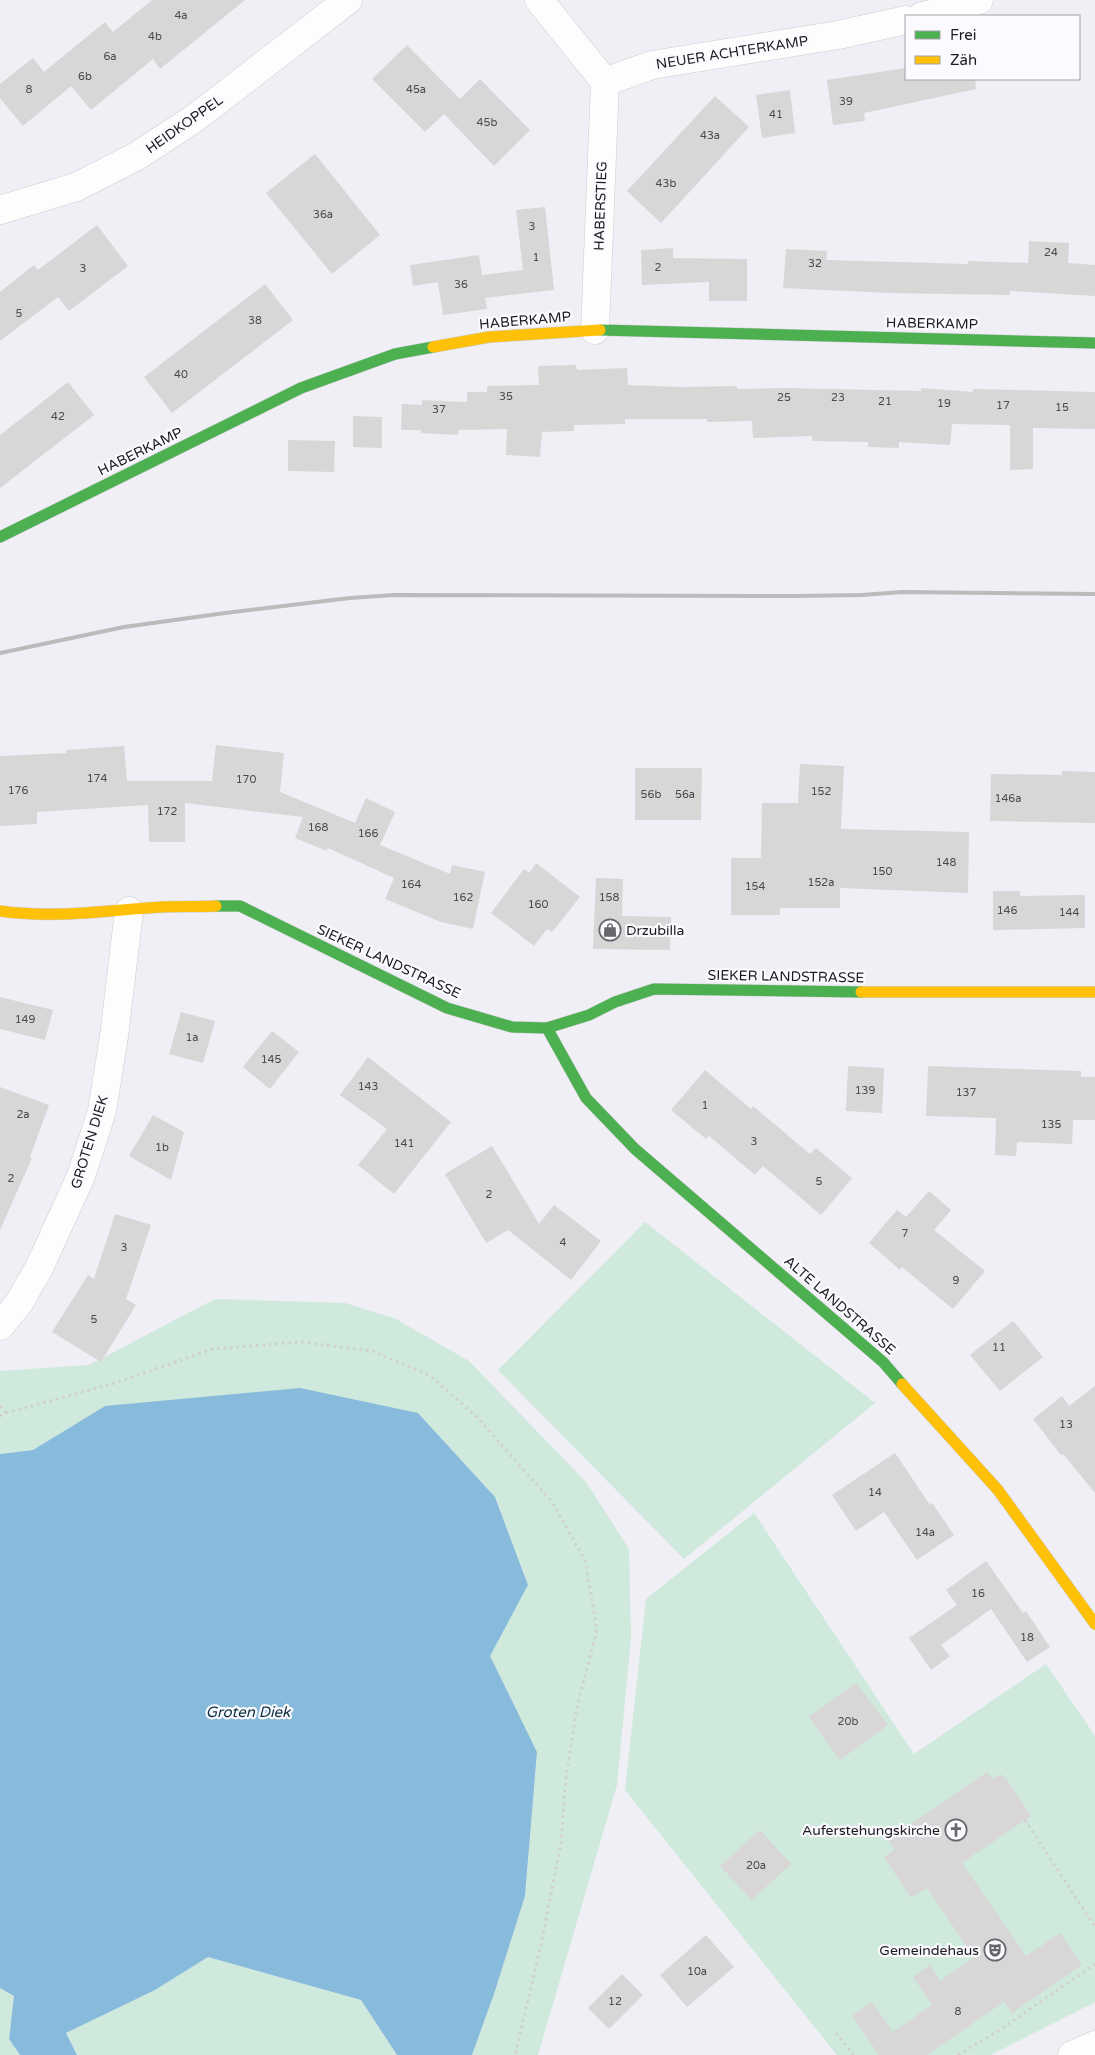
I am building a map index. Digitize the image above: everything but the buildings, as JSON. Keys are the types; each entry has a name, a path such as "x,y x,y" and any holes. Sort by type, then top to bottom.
{"street":[{"name":"HEIDKOPPEL","path":"0,210 76,187 137,156 195,118 348,0"},
{"path":"539,0 605,82"},
{"path":"927,15 950,10 979,0"},
{"name":"NEUER ACHTERKAMP","path":"605,82 652,64 838,35 905,20"},
{"name":"HABERSTIEG","path":"595,330 605,82"},
{"name":"HABERKAMP","path":"0,537 301,388 395,354 489,337 595,330 1095,342"},
{"name":"SIEKER LANDSTRASSE","path":"0,911 26,915 130,911 162,907 240,906 448,1008 512,1027 547,1028 654,989 898,993 1095,992"},
{"name":"GROTEN DIEK","path":"0,1326 19,1302 40,1266 81,1176 99,1120 114,1036 130,911"},
{"name":"ALTE LANDSTRASSE","path":"547,1028 586,1098 635,1150 884,1362 998,1490 1095,1624"},
{"path":"1072,2055 1095,2045"}],"path":[{"path":"0,1416 115,1384 213,1349 301,1342 372,1350 429,1374 476,1416 552,1502 585,1560 597,1630 577,1707 566,1778 561,1843 541,1945 515,2055"},
{"path":"0,1406 6,1413"},
{"path":"1025,1820 1095,1927"},
{"path":"958,2055 1001,2029 1095,1964"},
{"path":"836,2033 853,2055"}],"green space":[{"path":"645,1222 875,1403 684,1559 498,1370"},
{"path":"215,1299 345,1303 396,1319 469,1361 586,1482 629,1549 631,1638 617,1785 538,2055 472,2055 494,1994 525,1896 537,1752 489,1656 528,1585 495,1497 418,1413 105,1406 33,1450 0,1454 0,1371 89,1365"},
{"path":"754,1513 914,1754 1046,1664 1095,1736 1095,2002 991,2055 837,2055 625,1790 646,1599"},
{"path":"208,1957 361,2000 397,2055 77,2055 66,2033 155,1990"},
{"path":"0,1988 14,1996 9,2039 20,2055 0,2055"}],"water":[{"name":"Groten Diek","path":"300,1388 418,1413 495,1497 528,1585 490,1656 537,1752 525,1896 494,1994 472,2055 397,2055 361,2000 208,1957 155,1990 66,2033 77,2055 20,2055 9,2039 14,1996 0,1988 0,1454 33,1450 105,1406"}],"railway":[{"path":"0,653 124,627 350,598 394,595 795,596 862,595 902,592 1095,594"}],"traffic: fast":[{"path":"600,330 1095,343"},
{"path":"0,537 301,388 395,354 433,347"},
{"path":"216,906 240,906 447,1008 512,1027 547,1028 589,1015 615,1002 654,989 861,992"},
{"path":"547,1028 586,1098 635,1149 883,1362 902,1384"}],"traffic: slow":[{"path":"433,347 489,337 600,330"},
{"path":"0,911 61,914 162,907 216,906"},
{"path":"861,992 1095,992"},
{"path":"902,1384 998,1490 1095,1624"}],"place":[{"name":"Drzubilla","path":"610,930"},
{"name":"Auferstehungskirche","path":"956,1830"},
{"name":"Gemeindehaus","path":"995,1950"}]}
